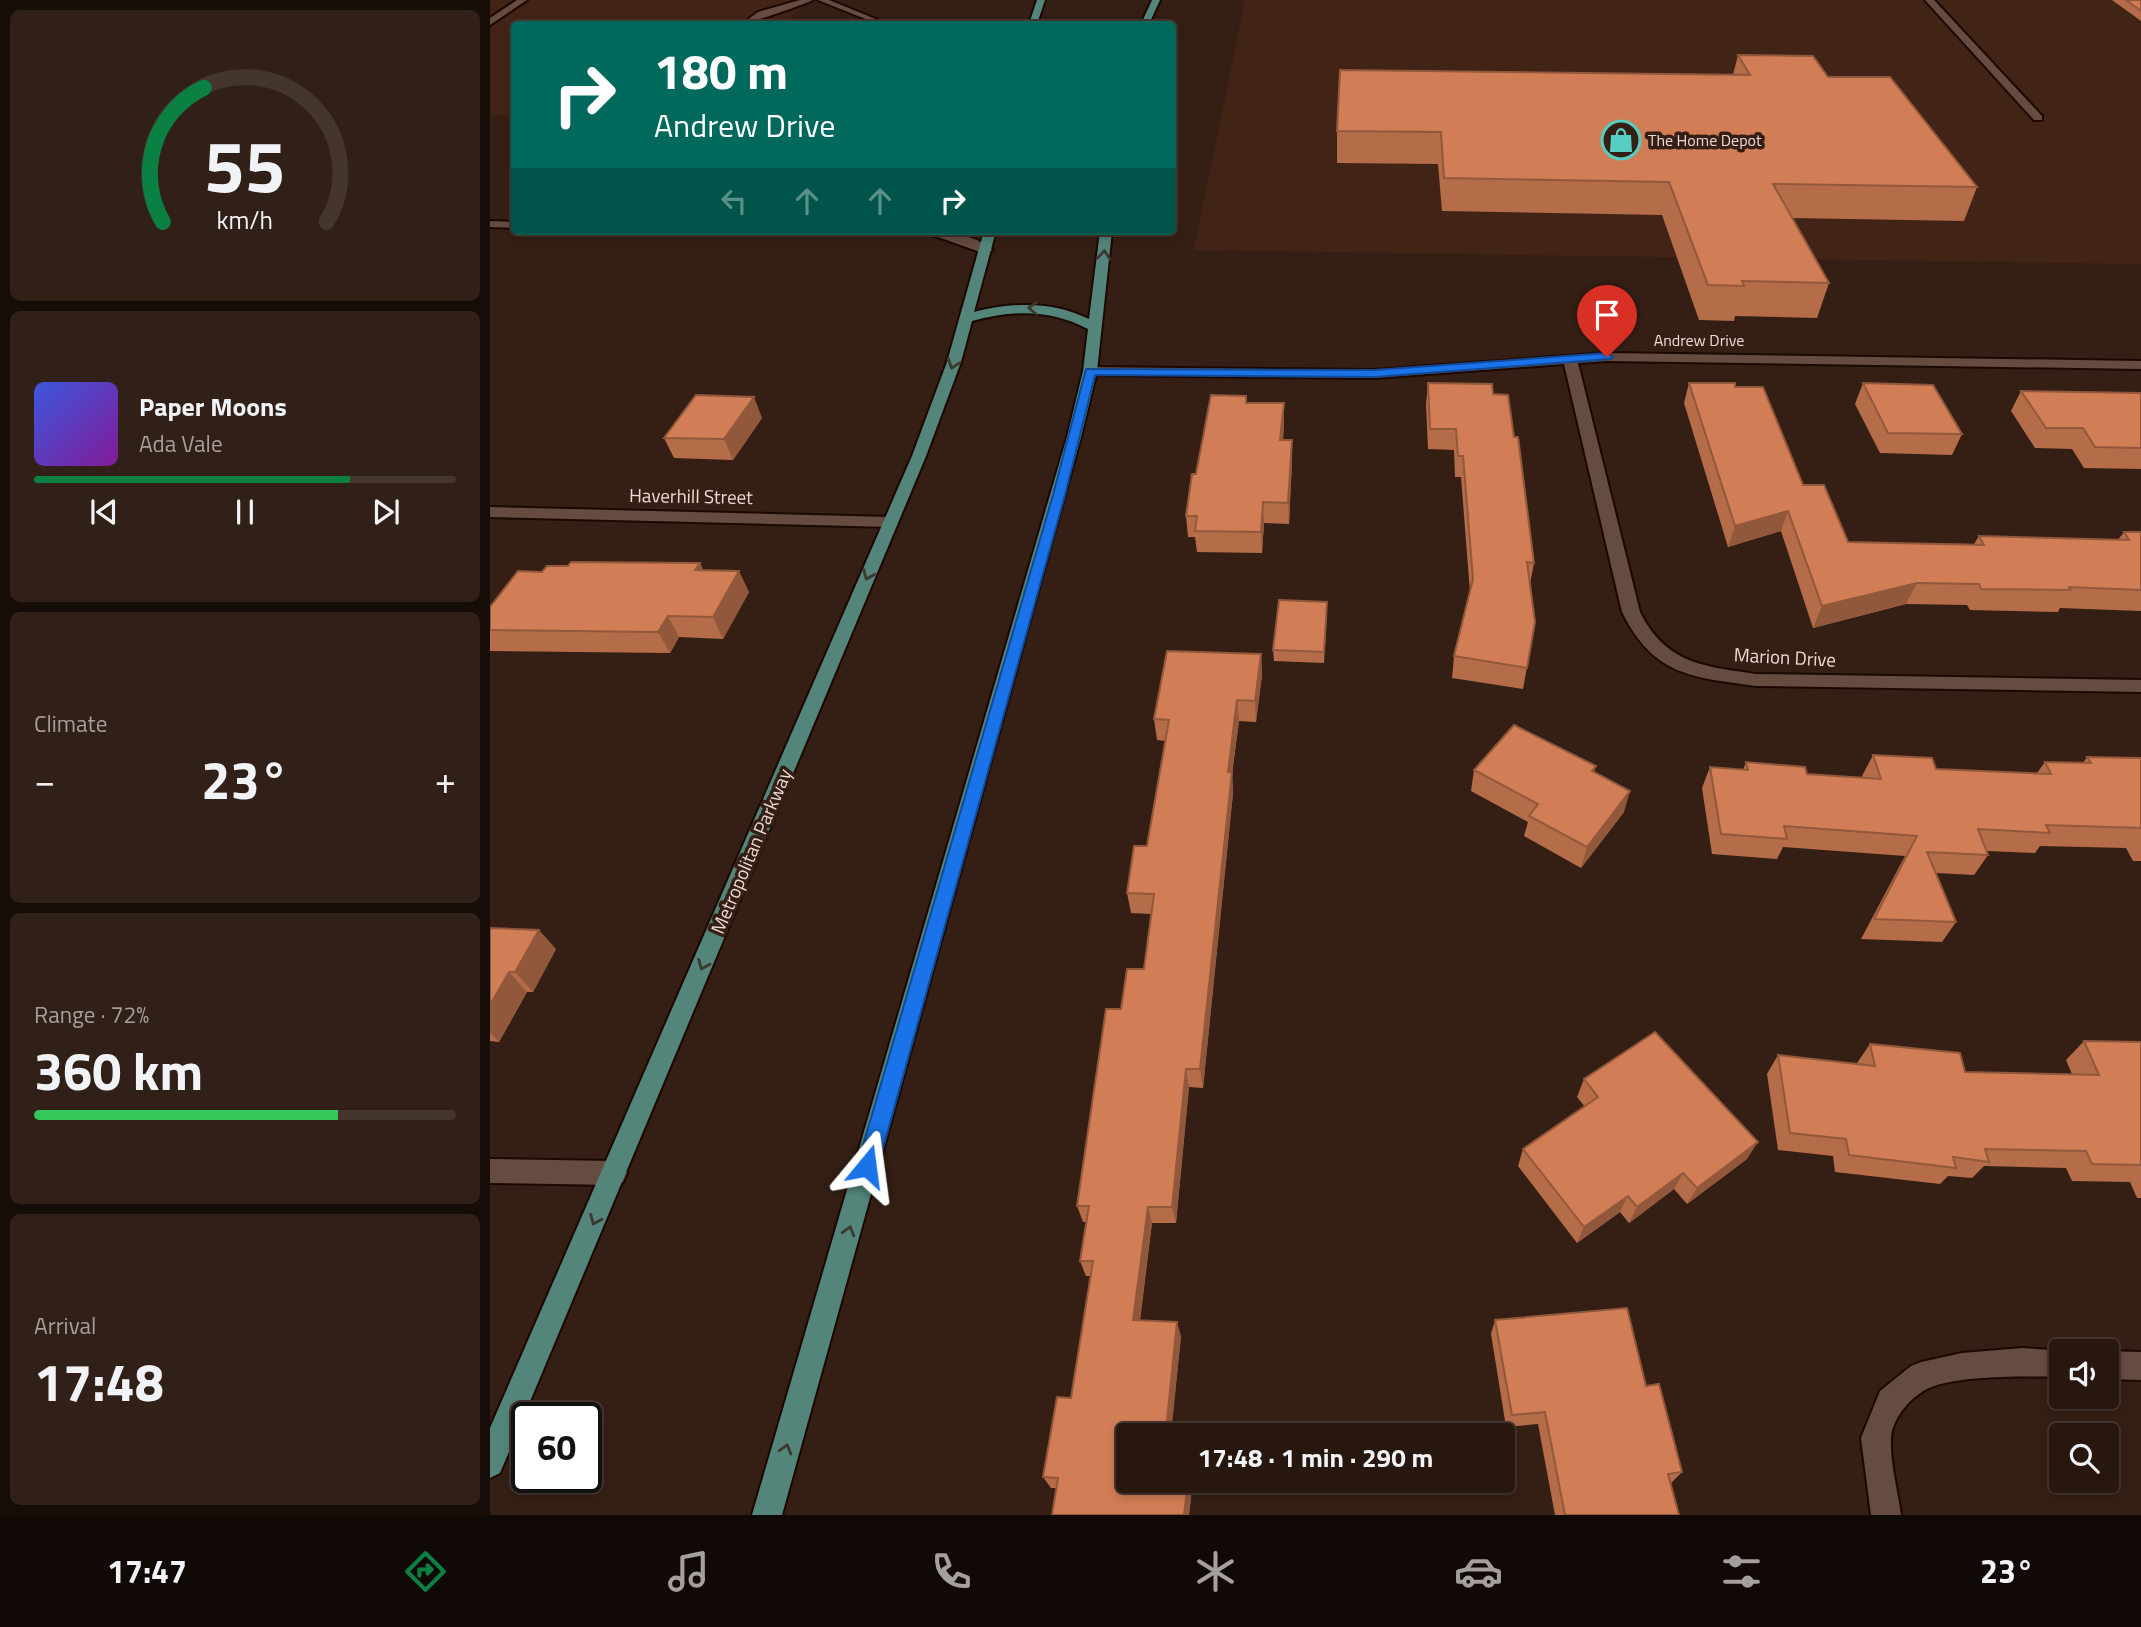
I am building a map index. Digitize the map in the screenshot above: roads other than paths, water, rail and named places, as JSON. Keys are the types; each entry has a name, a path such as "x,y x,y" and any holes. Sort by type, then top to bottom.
{"main road":[{"path":"1034,21 1041,0"},
{"path":"1146,21 1156,0"},
{"path":"767,1515 1059,495 1090,371 1105,235"},
{"name":"Metropolitan Parkway","path":"490,1464 919,456 968,318 988,240"},
{"path":"968,318 993,310 1032,307 1074,315 1095,327"}],"street":[{"path":"490,22 523,0"},
{"path":"750,21 761,14 809,0"},
{"path":"822,0 876,21"},
{"path":"1929,0 2038,118"},
{"path":"490,15 501,15"},
{"path":"490,224 511,225"},
{"path":"944,235 988,240"},
{"name":"Andrew Drive","path":"1090,371 1374,374 1570,359 1748,358 2141,365"},
{"name":"Marion Drive","path":"1570,359 1630,611 1638,630 1651,647 1671,662 1698,670 1756,680 2141,686"},
{"name":"Haverhill Street","path":"490,512 890,522"},
{"path":"490,1171 614,1173"},
{"path":"1886,1515 1876,1438 1890,1401 1922,1376 1962,1367 2049,1363"},
{"path":"2119,1365 2141,1366"}],"place":[{"name":"The Home Depot","path":"1621,140"}]}
